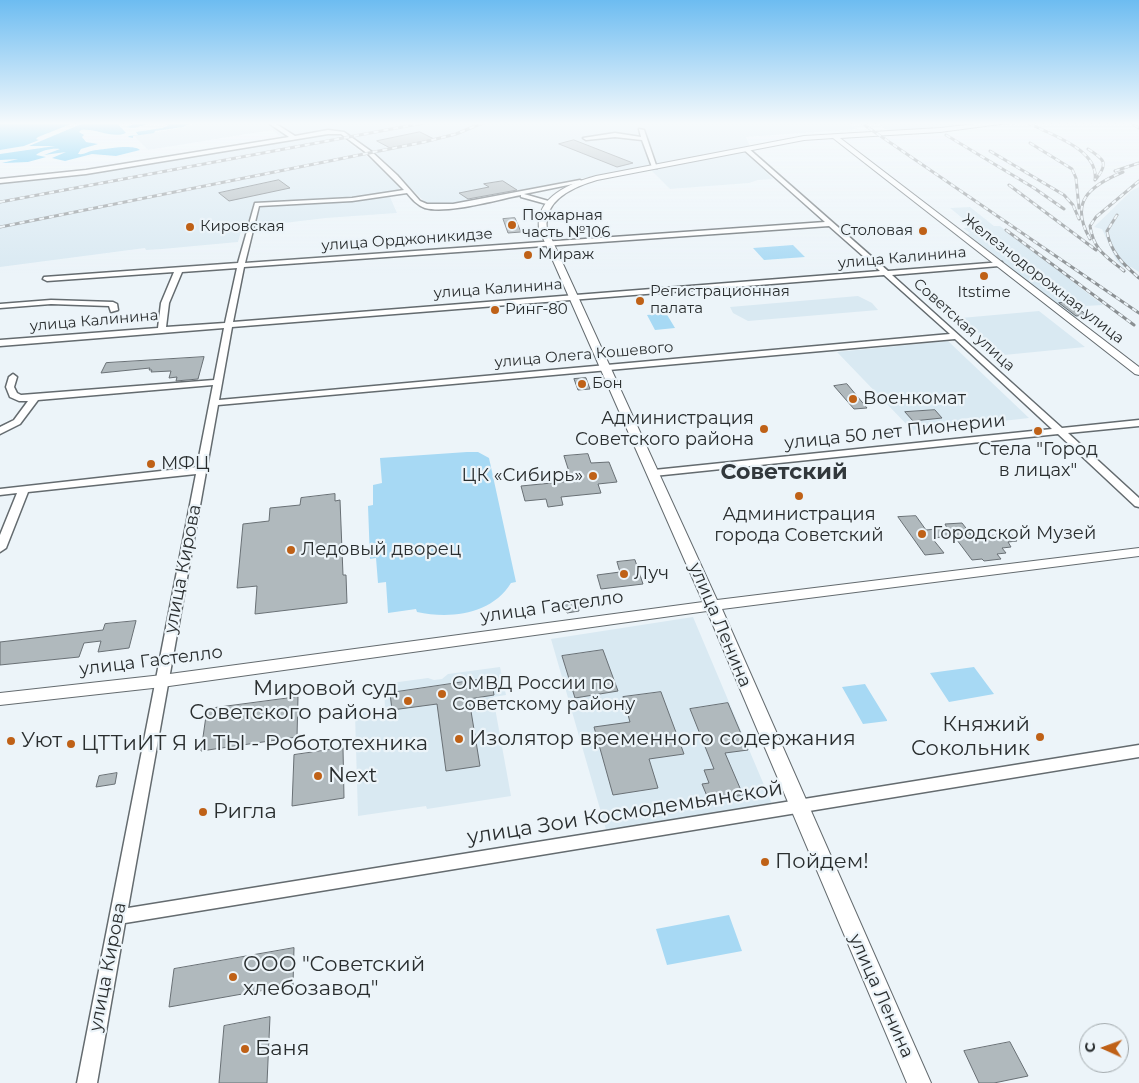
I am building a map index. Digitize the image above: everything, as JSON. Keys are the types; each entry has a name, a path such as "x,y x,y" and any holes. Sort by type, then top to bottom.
{"main road":[{"path":"550,204 562,192 580,182 627,173"},
{"name":"Железнодорожная улица","path":"881,173 1139,372"},
{"name":"улица Ленина","path":"550,204 542,220 550,243 712,605 919,1083"},
{"name":"улица Гастелло","path":"0,700 162,681 712,605 1139,552"}],"street":[{"path":"0,181 81,173"},
{"path":"391,173 422,205 436,208 580,182"},
{"name":"Советская улица","path":"772,173 956,336 1139,504"},
{"name":"улица Кирова","path":"86,1083 240,266 257,204 383,196 408,191"},
{"path":"516,195 550,204"},
{"name":"улица Орджоникидзе","path":"47,279 830,224"},
{"name":"улица Калинина","path":"0,342 998,264"},
{"path":"162,330 165,303 179,270"},
{"path":"0,306 51,302 113,304 114,310"},
{"name":"улица Олега Кошевого","path":"214,403 956,336"},
{"path":"13,377 10,387 12,395 19,398 218,382"},
{"path":"0,431 17,422 35,398"},
{"name":"улица 50 лет Пионерии","path":"654,473 1139,423"},
{"path":"0,492 201,470"},
{"path":"0,548 24,490"},
{"name":"улица Зои Космодемьянской","path":"117,917 1139,752"}],"shaded area":[{"path":"385,173 400,188 390,197 397,213 326,218 242,228 238,242 162,249 146,250 145,248 0,267 0,184 87,174"},
{"path":"395,173 612,173 444,205 426,203"},
{"path":"654,173 767,173 773,179 749,183 670,189"},
{"path":"1139,187 1139,272 1131,267 1123,267 1116,260 1102,229 1094,227 1131,191"},
{"path":"970,207 994,226 1000,226 1103,305 1085,306 1087,308 1079,310 1087,315 1074,317 999,261 1001,260 967,234 970,233 963,228 973,227 950,208"},
{"path":"793,245 805,257 764,260 753,248"},
{"path":"858,296 872,303 878,310 748,321 733,313 730,307"},
{"path":"1039,311 1085,347 1004,355 961,318"},
{"path":"666,313 675,328 655,330 647,315"},
{"path":"948,341 1029,418 976,424 970,418 960,419 964,425 912,430 837,352"},
{"path":"478,452 489,458 516,582 511,583 503,594 493,602 469,612 443,615 417,612 416,609 388,613 386,582 378,583 376,558 370,559 368,506 373,505 373,485 382,483 380,458"},
{"path":"693,617 772,804 607,833 551,639"},
{"path":"500,667 506,695 493,697 511,796 427,809 426,806 358,816 355,714 385,709 384,684 428,678 434,680 442,679 448,674"},
{"path":"974,667 994,694 949,702 930,673"},
{"path":"865,684 887,721 863,724 842,687"},
{"path":"729,915 742,951 667,965 656,929"}],"building":[{"path":"279,180 290,188 229,201 219,193"},
{"path":"503,181 517,190 468,199 459,193 489,187 484,184"},
{"name":"Пожарная часть №106","path":"515,218 521,232 508,233 503,219"},
{"path":"1069,302 1087,315 1076,316 1059,303"},
{"path":"204,357 198,379 176,381 177,377 169,378 171,371 151,372 150,368 101,373 106,363"},
{"name":"Бон","path":"586,378 590,389 578,390 574,379"},
{"name":"Военкомат","path":"847,384 867,408 854,409 834,386"},
{"path":"935,410 942,418 913,421 905,412"},
{"name":"ЦК «Сибирь»","path":"588,454 591,463 609,462 617,482 598,484 601,493 561,497 563,505 548,507 546,499 525,501 521,486 572,481 564,456"},
{"name":"Ледовый дворец","path":"335,494 335,501 340,500 343,575 346,575 347,603 255,614 257,586 237,588 243,524 269,521 270,508 300,505 301,498"},
{"path":"916,516 926,530 947,528 945,524 962,523 973,537 997,535 994,531 1007,529 1017,541 1008,542 1011,547 1002,548 1006,553 997,554 1001,559 984,561 982,559 972,560 954,536 932,538 944,553 925,555 898,517"},
{"name":"Луч","path":"635,560 643,584 601,589 597,575 620,572 617,562"},
{"path":"577,601 579,611 567,613 564,602"},
{"path":"136,621 129,648 98,652 101,641 84,643 79,657 0,665 0,642 103,630 105,624"},
{"path":"603,650 618,691 575,698 562,656"},
{"path":"491,678 494,695 469,699 480,766 446,771 437,704 392,710 390,693"},
{"path":"661,692 684,754 649,759 658,788 613,795 594,727 630,722 623,697"},
{"path":"298,697 297,737 201,751 207,709"},
{"path":"728,703 748,750 725,753 743,795 709,801 702,784 709,783 704,770 714,769 690,709"},
{"name":"Next","path":"343,748 344,798 292,806 294,755"},
{"path":"117,773 115,784 96,787 99,776"},
{"name":"ООО \"Советский хлебозавод\"","path":"294,948 293,985 169,1007 174,969"},
{"name":"Баня","path":"270,1017 267,1083 219,1083 224,1026"},
{"path":"1010,1042 1028,1076 994,1083 979,1083 964,1051"}],"railway":[{"path":"0,202 158,173"},
{"path":"0,227 272,173"},
{"path":"934,173 1139,313"},
{"path":"1008,173 1064,209"},
{"path":"1026,173 1064,195 1073,205 1079,219"},
{"path":"1074,173 1076,178 1079,208"},
{"path":"1094,173 1095,180"},
{"path":"1096,179 1101,173"},
{"path":"1090,239 1084,226 1082,205 1092,190 1111,177 1122,173"},
{"path":"1124,271 1106,257 1098,247 1094,241 1090,226 1096,217 1139,181"},
{"path":"1009,185 1096,250"},
{"path":"1117,215 1107,231 1111,245 1118,258 1139,278"},
{"path":"1006,230 1134,325"}],"place":[{"name":"Пожарная часть №106","path":"512,225"},
{"name":"Кировская","path":"190,227"},
{"name":"Столовая","path":"923,231"},
{"name":"Мираж","path":"528,255"},
{"name":"Itstime","path":"984,276"},
{"name":"Регистрационная палата","path":"640,301"},
{"name":"Ринг-80","path":"495,310"},
{"name":"Бон","path":"582,384"},
{"name":"Военкомат","path":"853,399"},
{"name":"Администрация Советского района","path":"764,429"},
{"name":"Стела \"Город в лицах\"","path":"1038,431"},
{"name":"МФЦ","path":"151,464"},
{"name":"ЦК «Сибирь»","path":"593,476"},
{"name":"Администрация города Советский","path":"799,496"},
{"name":"Городской Музей","path":"922,534"},
{"name":"Ледовый дворец","path":"291,550"},
{"name":"Луч","path":"624,574"},
{"name":"ОМВД России по Советскому району","path":"442,694"},
{"name":"Мировой суд Советского района","path":"408,701"},
{"name":"Княжий Сокольник","path":"1040,737"},
{"name":"Изолятор временного содержания","path":"459,739"},
{"name":"Уют","path":"11,741"},
{"name":"ЦТТиИТ Я и ТЫ - Робототехника","path":"71,744"},
{"name":"Next","path":"318,776"},
{"name":"Ригла","path":"203,812"},
{"name":"Пойдем!","path":"765,862"},
{"name":"ООО \"Советский хлебозавод\"","path":"233,977"},
{"name":"Баня","path":"245,1049"}],"district":[{"name":"Советский","path":"784,473"}]}
